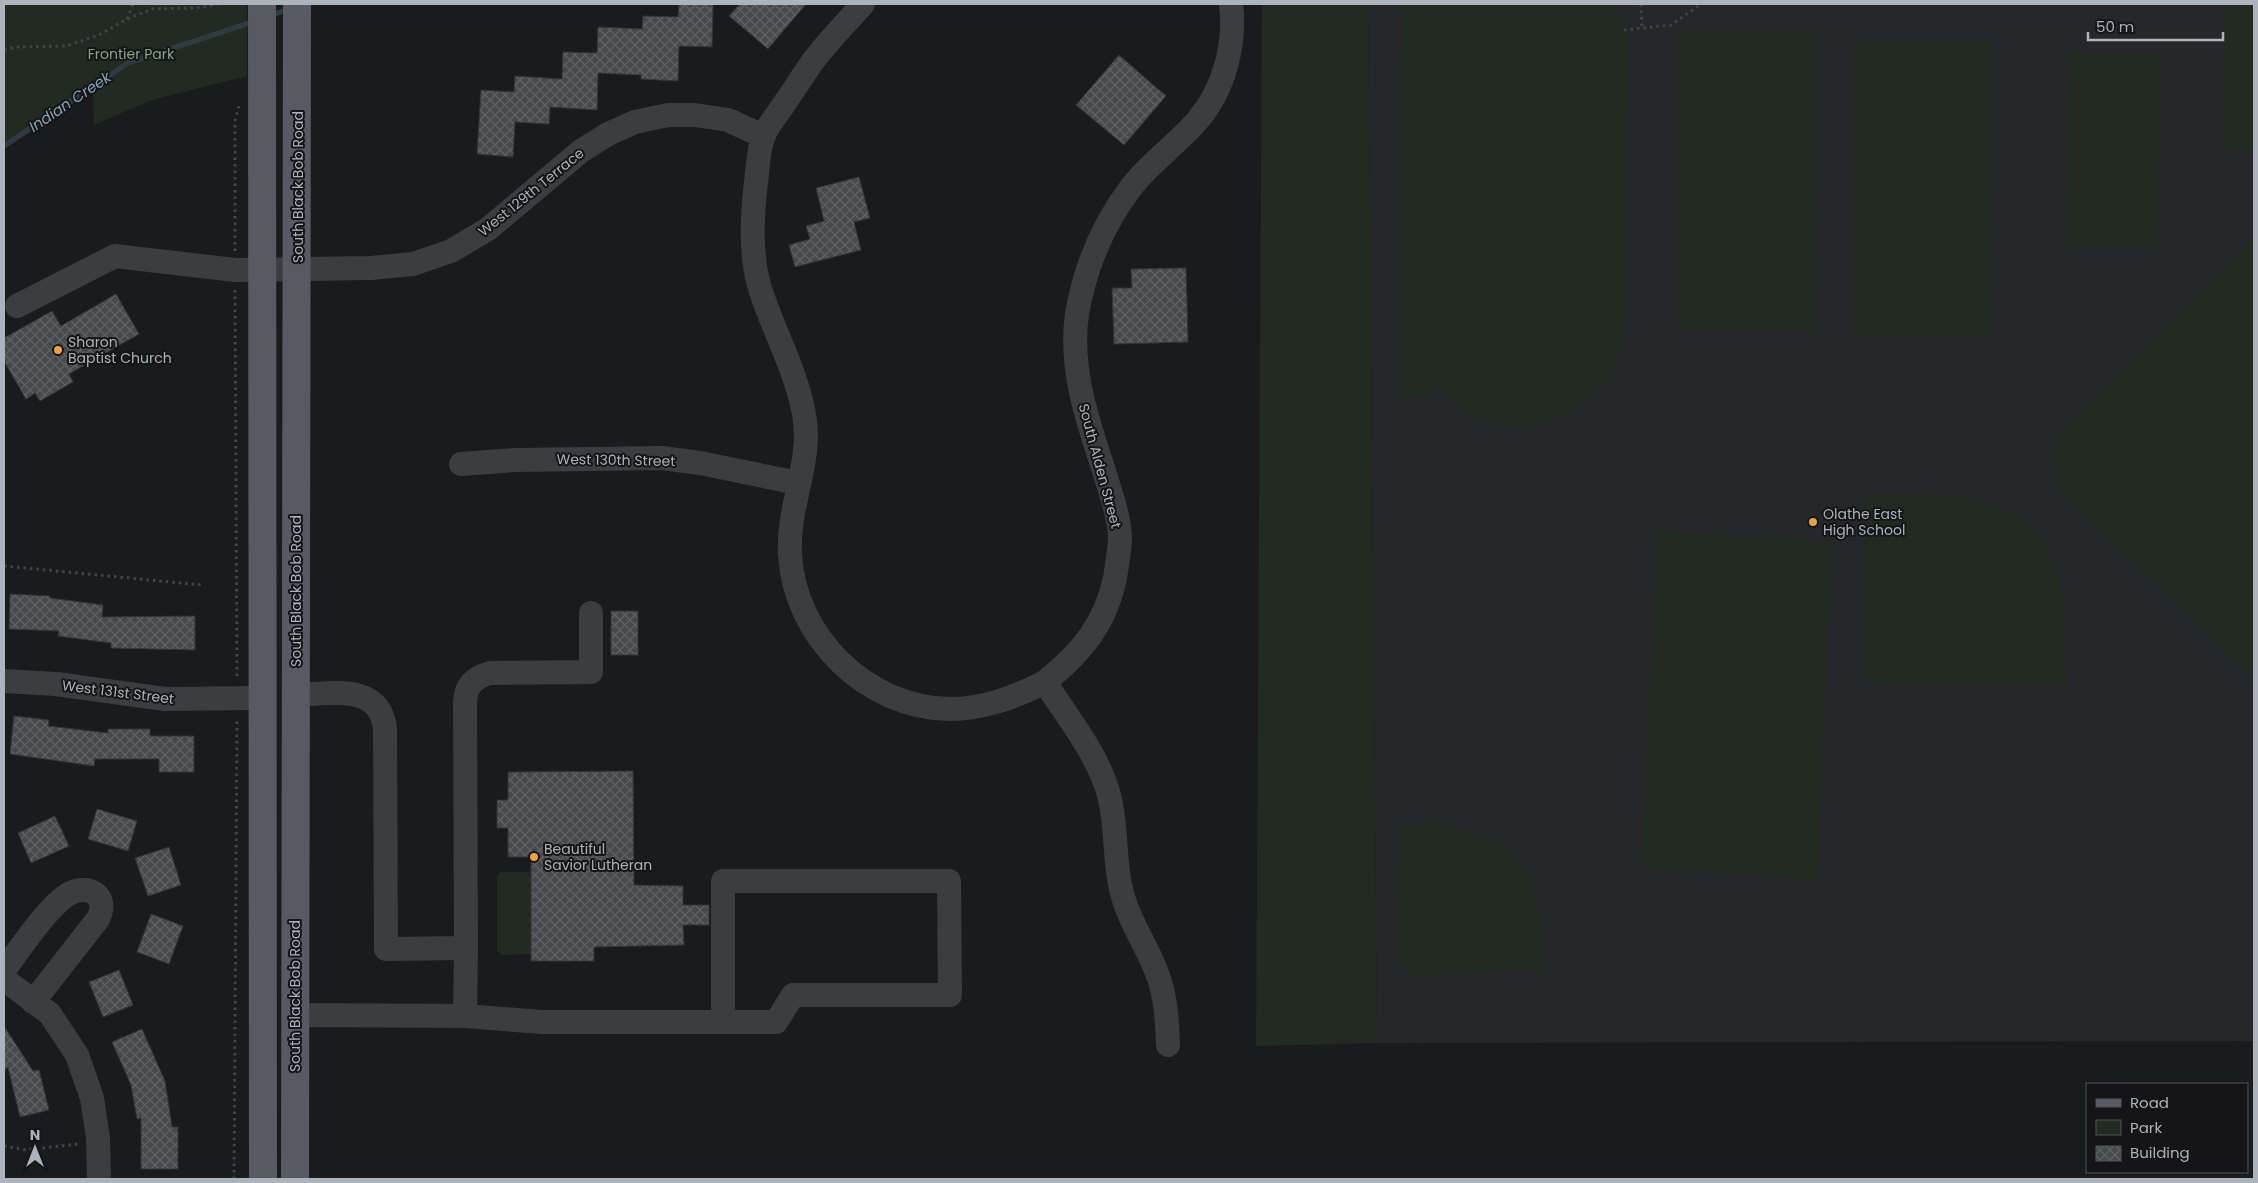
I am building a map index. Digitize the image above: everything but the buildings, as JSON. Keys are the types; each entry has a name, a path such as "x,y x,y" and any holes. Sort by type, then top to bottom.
{"main road":[{"path":"262,4 263,269 250,698 263,1179"},
{"name":"South Black Bob Road","path":"296,1179 297,4"}],"street":[{"path":"764,136 813,61 862,4"},
{"name":"South Alden Street","path":"764,136 753,206 754,245 759,283 800,391 804,415 806,451 798,483 789,537 791,571 800,606 810,625 832,655 849,670 882,692 929,707 949,709 989,704 1019,695 1045,682 1068,663 1088,640 1104,614 1117,566 1120,539 1116,514 1083,405 1077,373 1075,342 1083,286 1090,259 1122,200 1133,185 1198,120 1213,97 1225,69 1233,17 1231,4"},
{"name":"West 129th Terrace","path":"17,306 115,256 235,270 372,268 413,264 451,251 488,229 581,151 608,134 635,122 668,115 695,115 728,120 764,136"},
{"name":"West 130th Street","path":"461,464 514,460 662,458 700,463 798,483"},
{"path":"465,1016 465,702 467,689 473,680 490,673 591,672 591,613"},
{"name":"West 131st Street","path":"4,681 56,684 165,699 250,698"},
{"path":"1045,682 1101,772 1109,794 1120,887 1125,905 1157,973 1167,1013 1168,1044"},
{"path":"295,695 360,696 373,701 382,714 385,729 386,948 466,948"},
{"path":"295,1015 465,1016 542,1022 723,1022 776,1022 793,995 950,995 949,881 723,881 723,1022"},
{"path":"4,970 52,909 65,896 84,889 93,891 101,901 102,910 98,919 33,1002"},
{"path":"4,979 50,1014 78,1055 92,1098 98,1142 99,1179"}],"path":[{"path":"127,19 133,4"},
{"path":"4,50 66,46 99,35 127,19 152,9 196,8 218,4"},
{"path":"1641,4 1642,28"},
{"path":"1624,30 1671,25 1701,4"},
{"path":"234,1179 250,698 235,270 234,120 240,103"},
{"path":"4,566 202,586"},
{"path":"4,1146 26,1150 98,1142"}],"shaded area":[{"name":"Olathe East High School","path":"1368,4 2254,4 2254,1041 1377,1043"}],"green space":[{"name":"Frontier Park","path":"4,4 247,4 247,76 152,100 94,125 93,87 4,146"},
{"path":"1262,4 1368,4 1377,1043 1256,1046"},
{"path":"1402,4 1616,4 1621,12 1626,39 1625,329 1617,361 1608,379 1584,403 1554,419 1538,424 1521,426 1504,426 1487,422 1450,401 1431,384 1431,398 1401,398"},
{"path":"2224,4 2254,4 2254,150 2224,150"},
{"path":"1677,33 1815,33 1814,331 1676,331"},
{"path":"1852,39 1991,39 1990,337 1852,337"},
{"path":"2068,52 2160,53 2158,249 2065,249"},
{"path":"2254,238 2254,679 2064,495 2055,469 2054,454 2064,428"},
{"path":"1863,493 1954,496 1982,502 2008,511 2030,527 2048,550 2063,594 2066,685 1875,685 1863,672"},
{"path":"1657,530 1832,541 1817,880 1641,868"},
{"path":"1438,822 1472,831 1506,849 1532,876 1542,924 1541,971 1413,976 1397,961 1399,824"},
{"path":"501,872 531,872 531,954 502,955 497,951 497,876"}],"waterway":[{"name":"Indian Creek","path":"271,15 290,9"},
{"name":"Indian Creek","path":"4,146 128,63 255,21"}],"place":[{"name":"Sharon Baptist Church","path":"58,350"},
{"name":"Olathe East High School","path":"1813,522"},
{"name":"Beautiful Savior Lutheran","path":"534,857"}]}
